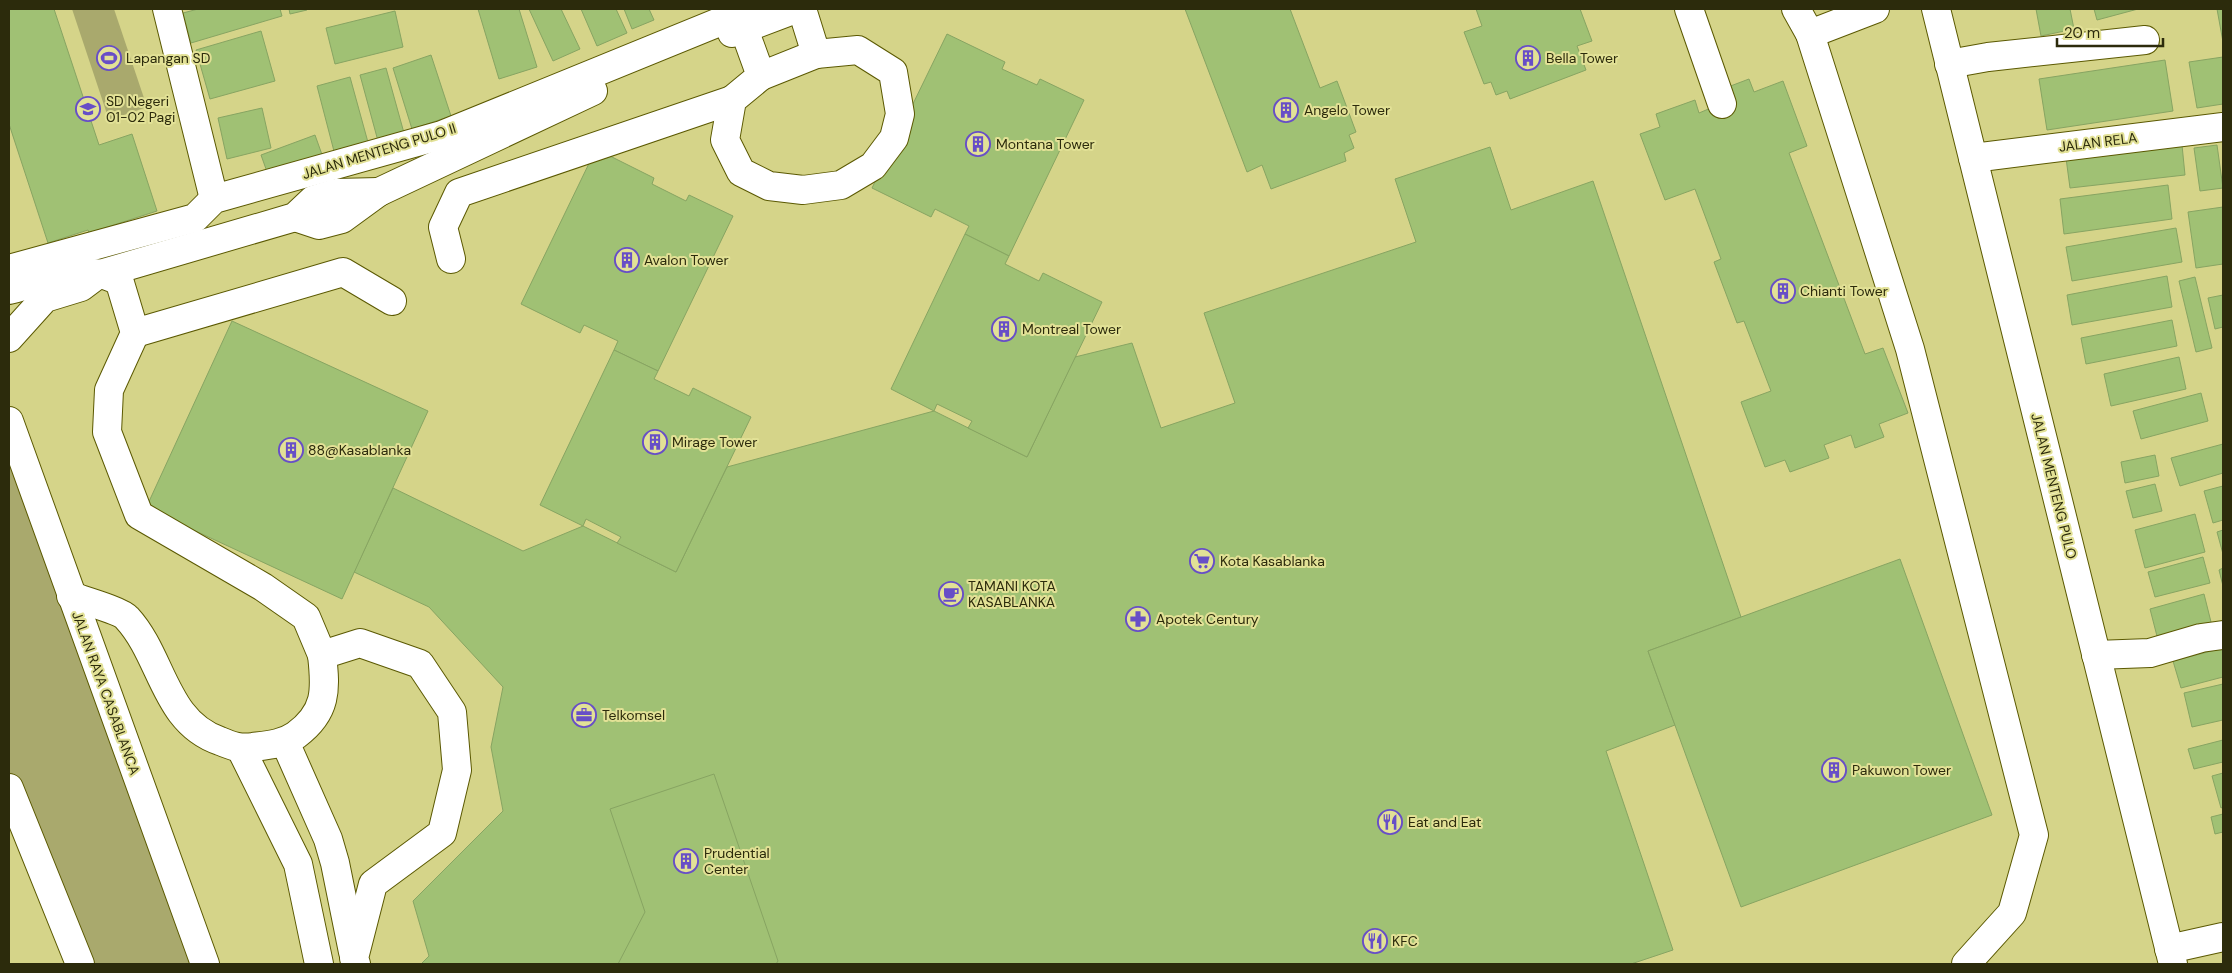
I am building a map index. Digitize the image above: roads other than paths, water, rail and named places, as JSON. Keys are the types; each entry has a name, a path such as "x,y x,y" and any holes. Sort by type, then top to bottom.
{"street":[{"path":"9,269 195,218 214,199 167,9"},
{"path":"9,338 46,298 81,287 97,275 295,217 313,200 336,193 379,192 747,19 796,9"},
{"path":"802,9 816,54"},
{"path":"1690,9 1722,104"},
{"path":"1796,9 1810,34 1910,349 2034,835 2012,912 1966,964"},
{"path":"1810,34 1875,9"},
{"name":"JALAN MENTENG PULO","path":"1936,9 2171,957"},
{"path":"747,19 761,76"},
{"name":"JALAN MENTENG PULO II","path":"214,199 442,135 747,19"},
{"path":"1950,64 1988,57 2145,40"},
{"path":"451,259 443,227 459,193 732,100 761,76 816,54 858,50 893,72 900,114 894,138 873,166 841,185 803,190 769,186 741,172 725,140 732,100"},
{"name":"JALAN RELA","path":"1973,158 2223,127"},
{"path":"9,290 76,272 114,278 120,283 135,333 109,390 106,432 139,515 263,587 306,617 322,655 325,680 323,703 310,725 285,742 241,749 205,736 183,717 166,687 150,651 126,616 71,596"},
{"path":"135,333 343,272 392,301"},
{"name":"JALAN RAYA CASABLANCA","path":"9,421 205,964"},
{"path":"2096,655 2150,653 2201,638 2223,636"},
{"path":"322,655 360,643 420,664 452,712 457,770 442,833 373,884 355,961"},
{"path":"285,742 328,839 335,863 355,961"},
{"path":"241,749 298,864 319,964"},
{"path":"9,788 80,964"},
{"path":"298,864 335,863"},
{"path":"2171,957 2223,938"}],"place":[{"name":"Lapangan SD","path":"109,58"},
{"name":"Bella Tower","path":"1528,58"},
{"name":"SD Negeri 01-02 Pagi","path":"88,109"},
{"name":"Angelo Tower","path":"1286,110"},
{"name":"Montana Tower","path":"978,144"},
{"name":"Avalon Tower","path":"627,260"},
{"name":"Chianti Tower","path":"1783,291"},
{"name":"Montreal Tower","path":"1004,329"},
{"name":"Mirage Tower","path":"655,442"},
{"name":"88@Kasablanka","path":"291,450"},
{"name":"Kota Kasablanka","path":"1202,561"},
{"name":"TAMANI KOTA KASABLANKA","path":"951,594"},
{"name":"Apotek Century","path":"1138,619"},
{"name":"Telkomsel","path":"584,715"},
{"name":"Pakuwon Tower","path":"1834,770"},
{"name":"Eat and Eat","path":"1390,822"},
{"name":"Prudential Center","path":"686,861"},
{"name":"KFC","path":"1375,941"}]}
